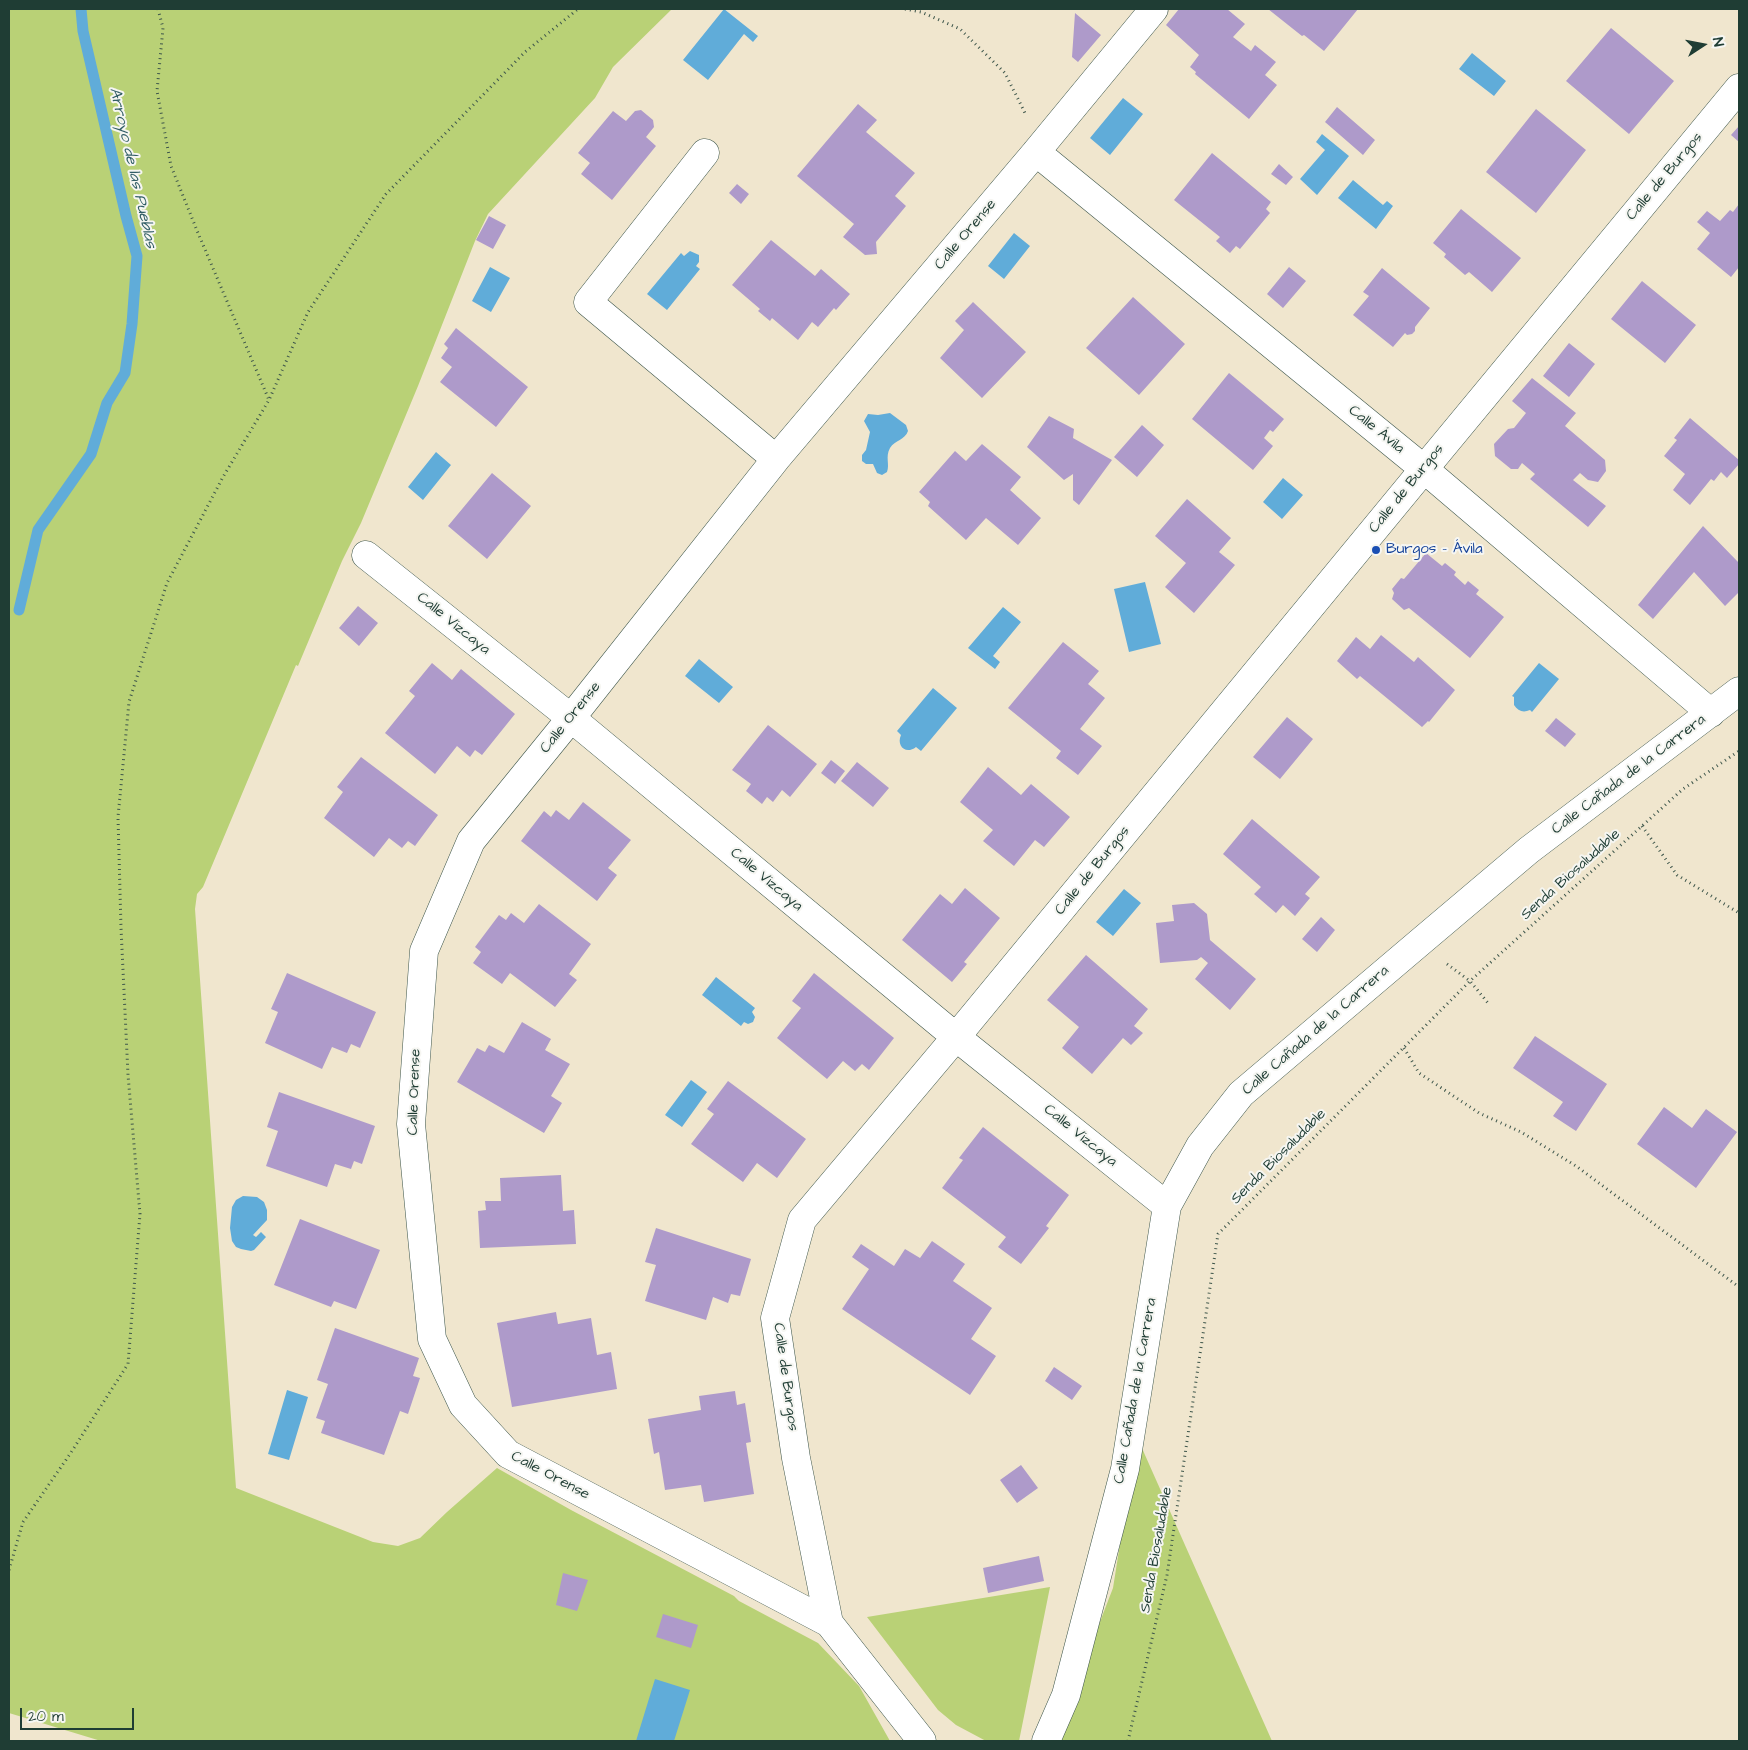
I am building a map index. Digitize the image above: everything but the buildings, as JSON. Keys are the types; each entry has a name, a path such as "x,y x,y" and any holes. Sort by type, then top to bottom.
{"street":[{"name":"Calle Orense","path":"829,1624 508,1454 463,1406 432,1339 411,1124 424,951 471,841 776,459 1036,152 1154,9"},
{"name":"Calle de Burgos","path":"922,1741 829,1624 796,1458 775,1318 802,1220 956,1037 1739,88"},
{"name":"Calle Ávila","path":"1036,152 1424,469 1711,713"},
{"path":"705,153 588,302 776,459"},
{"name":"Calle Vizcaya","path":"366,555 571,718 956,1037 1166,1206"},
{"name":"Calle Cañada de la Carrera","path":"1046,1741 1066,1695 1125,1469 1166,1206 1200,1146 1242,1094 1529,850 1739,691"}],"path":[{"path":"158,9 163,28 157,90 171,166 268,400"},
{"path":"9,1570 23,1522 70,1454 128,1364 140,1214 128,1075 118,817 129,702 167,583 223,477 268,400 308,312 386,194 525,52 578,9"},
{"path":"905,9 921,12 960,29 1005,72 1029,121 1036,152"},
{"name":"Senda Biosaludable","path":"1128,1741 1167,1574 1218,1234 1470,981 1683,789 1739,751"},
{"path":"1642,826 1677,875 1739,913"},
{"path":"1419,943 1470,981 1488,1003"},
{"path":"1404,1048 1419,1073 1479,1113 1521,1132 1576,1166 1739,1287"}],"green space":[{"path":"9,9 672,9 613,67 595,98 488,214 475,241 361,523 342,561 298,666 296,665 203,887 197,894 195,909 236,1488 373,1542 398,1546 420,1538 497,1468 818,1643 859,1686 890,1741 101,1741 9,1713"},
{"path":"1137,1437 1272,1741 1054,1741 1113,1588"},
{"path":"1050,1587 1019,1741 986,1741 956,1725 938,1710 867,1617"}],"water":[{"path":"724,9 758,36 753,42 744,34 708,80 683,60"},
{"path":"1472,53 1506,81 1494,96 1459,69"},
{"path":"1123,98 1143,114 1110,155 1090,138"},
{"path":"1322,134 1349,156 1317,195 1300,179 1325,150 1316,142"},
{"path":"1353,180 1383,205 1387,201 1393,206 1376,229 1338,198"},
{"path":"1014,233 1030,246 1004,279 988,266"},
{"path":"690,251 699,255 699,262 696,266 700,269 667,310 647,294 681,253 684,256"},
{"path":"490,267 510,278 491,312 472,301"},
{"path":"890,413 906,425 908,431 905,436 890,448 887,472 882,475 877,473 873,464 866,464 862,461 862,455 866,450 870,432 864,421 868,414"},
{"path":"436,452 451,465 423,500 408,487"},
{"path":"1283,478 1303,495 1282,519 1263,502"},
{"path":"1145,582 1161,644 1129,652 1114,589"},
{"path":"1003,607 1021,622 993,656 1000,662 995,669 968,648"},
{"path":"699,659 733,687 719,703 685,676"},
{"path":"1539,663 1559,679 1532,712 1530,710 1521,711 1514,705 1514,697 1512,696"},
{"path":"933,688 957,708 921,751 916,747 906,750 901,746 901,735 897,731"},
{"path":"1124,889 1141,903 1113,936 1096,922"},
{"path":"716,977 755,1008 752,1012 755,1017 753,1022 748,1024 744,1022 741,1026 702,995"},
{"path":"691,1080 707,1092 682,1127 665,1115"},
{"path":"243,1196 257,1197 264,1202 267,1210 267,1220 253,1235 256,1237 261,1232 266,1237 251,1251 236,1247 232,1241 230,1228 232,1207 236,1200"},
{"path":"287,1390 308,1397 289,1460 268,1454"},
{"path":"655,1679 690,1690 674,1741 636,1741"}],"waterway":[{"name":"Arroyo de las Pueblas","path":"19,610 38,530 91,454 107,403 125,373 132,324 137,256 83,31 81,9"}],"place":[{"name":"Burgos - Ávila","path":"1376,550"}]}
